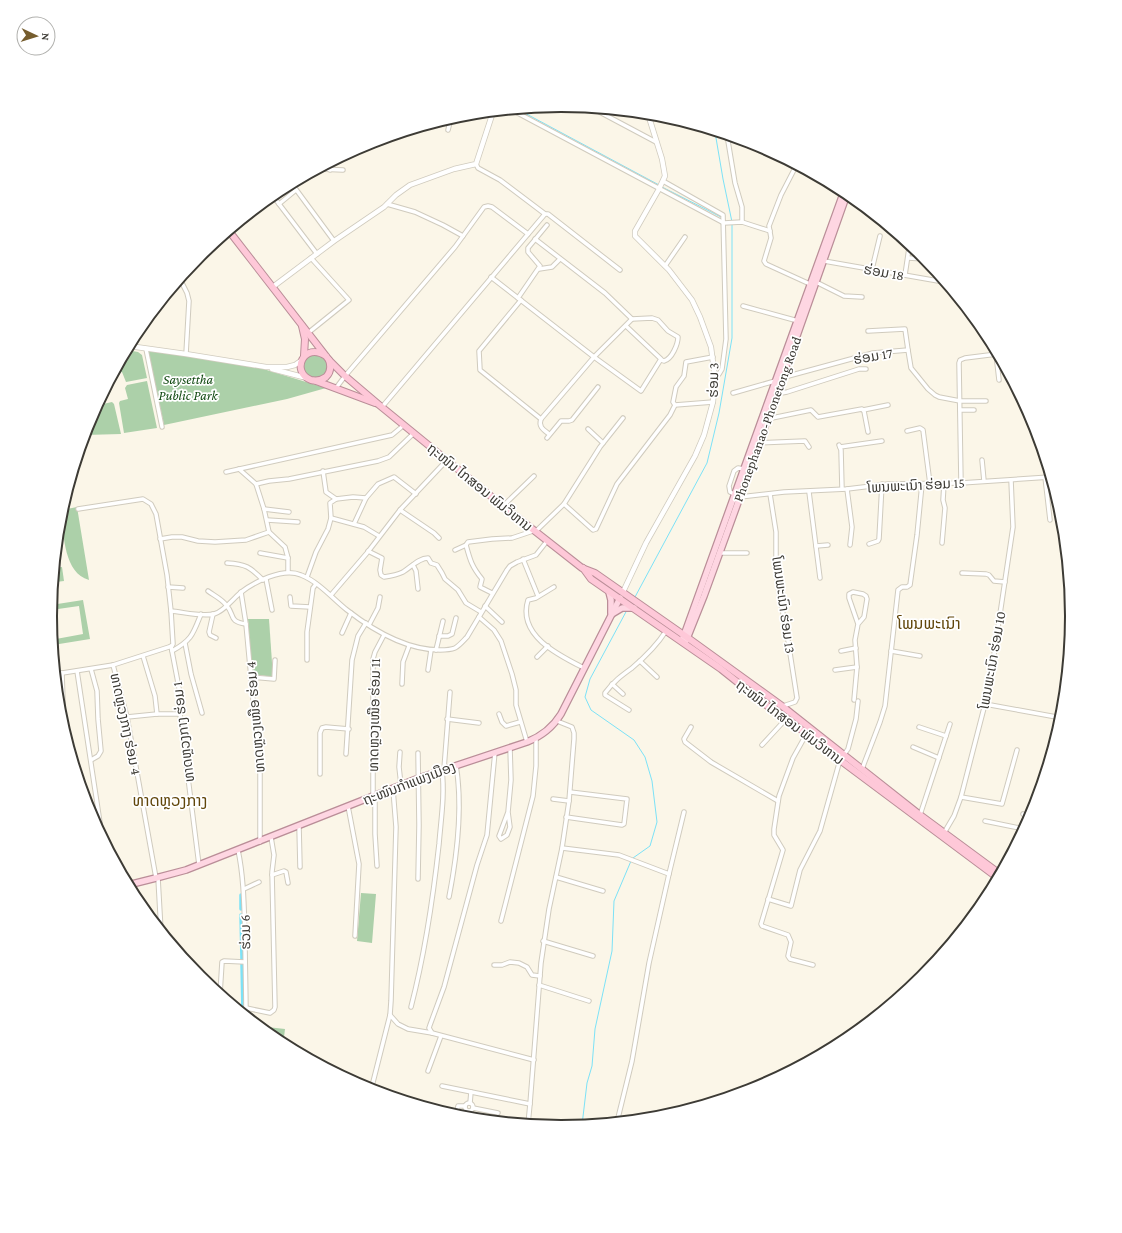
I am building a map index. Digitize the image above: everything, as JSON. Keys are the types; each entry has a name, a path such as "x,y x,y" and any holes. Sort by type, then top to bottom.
{"highway":[{"name":"ຖະໜົນ ໄກສອນ ພົມວິຫານ","path":"233,234 297,313 305,339 303,358"},
{"name":"ຖະໜົນ ໄກສອນ ພົມວິຫານ","path":"233,234 308,333 345,376 414,434 582,568 591,579 609,592 624,599"},
{"path":"316,351 328,358 331,365 327,376 322,380 311,380 302,371 301,366 303,358 309,352 316,351"},
{"name":"ຖະໜົນ ໄກສອນ ພົມວິຫານ","path":"311,380 336,388 380,406"},
{"name":"ຖະໜົນ ໄກສອນ ພົມວິຫານ","path":"582,568 595,573 624,599 782,706 842,757 994,875"},
{"name":"ຖະໜົນ ໄກສອນ ພົມວິຫານ","path":"637,608 666,631 684,639 785,720 862,769 920,815 996,871"}],"main road":[{"name":"Phonephanao-Phonetong Road","path":"814,284 842,198"},
{"name":"Phonephanao-Phonetong Road","path":"684,639 737,496 768,419 799,322 824,261 845,200"},
{"name":"Phonephanao-Phonetong Road","path":"684,639 719,553 744,469 775,381 785,363"},
{"path":"609,592 612,600 611,615"},
{"path":"611,615 624,599 637,608"},
{"name":"ຖະໜົນກຳແພງເມືອງ","path":"134,883 199,865 419,778 536,738 548,730 557,721 611,615 624,599"}],"street":[{"path":"521,115 659,189 724,221 742,223 770,231"},
{"path":"605,115 656,142"},
{"path":"476,164 491,118"},
{"path":"650,121 665,172 663,181 722,213 724,221 726,339 722,369 715,378"},
{"path":"448,130 449,125"},
{"path":"728,141 735,183 742,207 742,223"},
{"path":"274,286 410,185 454,169 476,164"},
{"path":"476,164 478,168 506,185 545,214 548,214 620,270"},
{"path":"330,170 343,170"},
{"path":"794,170 781,195 769,226 771,238 764,258 765,263 844,296 862,297"},
{"name":"ຮ່ອມ 3","path":"624,599 646,543 695,456 704,435 713,402 715,378 713,357 700,317 692,300 665,266 635,236 635,231 663,181"},
{"path":"279,204 296,190 334,241"},
{"path":"276,200 317,254"},
{"path":"386,204 415,212 463,236"},
{"path":"336,388 455,247 484,207 492,207 528,234"},
{"path":"380,406 545,214"},
{"path":"541,420 480,370 479,351 519,299 539,269 539,264 527,250 547,225"},
{"path":"872,269 880,236"},
{"path":"665,266 685,237"},
{"path":"535,239 605,293 632,319"},
{"path":"905,276 909,252"},
{"path":"308,333 349,300 312,258"},
{"path":"908,258 915,258"},
{"path":"539,269 552,267 560,259"},
{"name":"ຮ່ອມ 18","path":"824,261 937,281"},
{"path":"492,277 594,357 641,391 661,360"},
{"path":"182,284 189,301 186,354"},
{"path":"743,306 799,322"},
{"path":"598,387 572,420 561,421 548,436 541,428 541,420 594,357 632,319 652,318 658,320 668,331 678,337 677,343 669,359 664,361 661,360 626,326"},
{"name":"ຮ່ອມ 17","path":"781,378 873,353 908,350 905,329 868,331"},
{"path":"136,346 146,349 266,367 311,380"},
{"path":"146,349 162,427"},
{"path":"908,350 911,368 928,389 939,398 960,401 986,401"},
{"path":"961,483 960,360 991,355"},
{"path":"564,504 593,530 596,529 617,484 670,415 675,406 673,402 676,387 684,376 686,362 713,357"},
{"path":"266,367 287,367 295,365 303,358"},
{"path":"998,366 999,380"},
{"path":"776,394 787,392 859,369 866,369"},
{"path":"733,393 775,381"},
{"path":"675,406 713,402"},
{"path":"761,421 811,410 818,417 888,405"},
{"path":"863,410 868,432"},
{"path":"960,410 974,410"},
{"path":"454,550 466,545 468,542 512,538 534,531 564,504 603,443 622,418"},
{"path":"226,472 392,435 404,425"},
{"path":"907,431 920,428 923,430 930,484"},
{"path":"588,429 603,443"},
{"path":"256,484 289,479 378,461 389,457 414,434"},
{"path":"759,443 804,441 809,447"},
{"path":"842,489 840,446 882,441"},
{"path":"331,595 400,510 447,460"},
{"path":"982,460 984,481"},
{"path":"737,496 729,490 734,471 738,468 744,469"},
{"path":"239,469 256,484 267,520 269,532 285,547 288,558 288,572"},
{"path":"324,471 326,492 336,499"},
{"path":"503,506 534,476"},
{"path":"354,524 366,498 378,484 394,477 416,494"},
{"path":"1045,477 1050,520"},
{"name":"ໂພນພະເນົາ ຮ່ອມ 15","path":"737,496 847,489 882,484 944,484 1045,477"},
{"name":"ໂພນພະເນົາ ຮ່ອມ 10","path":"944,833 954,816 961,797 985,704 1013,527 1012,480"},
{"path":"868,544 878,541 879,539 882,484"},
{"path":"862,769 884,711 898,590 902,587 907,587 910,585 922,484"},
{"path":"942,543 945,508 943,500 944,484"},
{"path":"847,489 852,527 850,544"},
{"path":"809,492 820,578"},
{"name":"ໂພນພະເນົາ ຮ່ອມ 13","path":"770,494 776,532 776,567 778,587 797,698 795,702 782,706"},
{"path":"307,577 316,552 328,529 331,518 330,503 336,499 353,497 366,498"},
{"name":"ທາດຫຼວງກາງ ຮ່ອມ 1","path":"78,509 143,499 151,504 156,514 171,611 172,649 179,688 180,714 199,865"},
{"path":"264,509 289,512"},
{"path":"400,510 439,538"},
{"path":"331,518 364,527 379,536"},
{"path":"267,520 298,522"},
{"path":"160,539 182,537 198,541 215,542 246,540 269,532"},
{"path":"171,611 201,614 212,614 219,612 241,592 264,579 288,572 301,574 307,577 331,595 351,613 384,635 409,646 434,650 450,650 459,646 467,638 492,593 510,566 523,559 536,555 547,541"},
{"path":"466,545 472,565 482,579 481,588 492,593"},
{"path":"816,546 828,545"},
{"path":"368,551 382,558 380,570 381,575 384,577 396,575 428,558 432,563 437,565 444,579 458,590 466,603 494,630 501,641 512,674 516,690 516,706 527,742"},
{"path":"260,553 288,558"},
{"path":"719,553 747,553"},
{"path":"523,559 538,596"},
{"path":"227,563 249,567 264,579 272,610"},
{"path":"413,565 416,571 418,589"},
{"path":"962,572 986,574 989,575 994,581 1005,582"},
{"path":"307,660 307,632 313,588 316,584"},
{"path":"168,587 184,588"},
{"path":"554,587 536,598 528,600 526,614 531,631 561,656 584,668"},
{"path":"208,590 227,605 237,623 246,624"},
{"name":"ທາດຫຼວງເໜືອ ຮ່ອມ 4","path":"241,592 246,624 260,774 260,842"},
{"path":"768,899 791,906 800,870 820,831 842,757 848,749 856,719 857,667 855,640 858,624 849,598 849,594 853,592 863,594 867,599 864,617 858,624"},
{"path":"290,597 291,606 310,607"},
{"path":"346,754 352,660 358,636 378,608 380,597"},
{"path":"485,606 502,622"},
{"path":"342,632 351,613"},
{"path":"62,689 62,673 113,665 172,649 185,643 194,632 201,614"},
{"path":"212,614 209,632 210,635 216,638"},
{"path":"439,636 448,636 452,634 456,618"},
{"path":"428,670 443,621"},
{"path":"629,710 605,695 612,684 648,654 666,631"},
{"name":"ທາດຫຼວງເໜືອ ຮ່ອມ 11","path":"376,866 373,659 384,635"},
{"path":"185,643 191,674 197,690 202,713"},
{"path":"402,684 403,662 409,646"},
{"path":"537,657 548,646"},
{"path":"841,651 856,648"},
{"path":"891,651 920,656"},
{"path":"143,656 155,696 157,714"},
{"path":"250,677 274,678 275,660"},
{"path":"640,661 657,677"},
{"name":"ທາດຫຼວງກາງ ຮ່ອມ 4","path":"113,665 127,717 157,878 160,922"},
{"path":"835,670 857,667"},
{"path":"91,669 97,691 101,751 98,756 91,760"},
{"path":"77,671 99,819"},
{"path":"612,684 623,694"},
{"path":"411,1007 422,968 430,920 443,810 443,770 450,692"},
{"path":"985,704 1055,717"},
{"path":"127,717 157,714 180,714"},
{"path":"499,714 502,722 506,726 520,722"},
{"path":"448,720 479,722"},
{"path":"762,745 785,720"},
{"path":"528,1119 543,942 562,848 570,792 574,733 572,727 557,721"},
{"path":"920,815 950,724"},
{"path":"691,727 684,739 685,742 711,762 778,801"},
{"path":"919,727 946,736"},
{"path":"320,774 320,733 322,728 348,729"},
{"path":"807,733 793,758 778,801 774,835 783,850 761,924 762,926 788,935 791,942 788,956 790,959 813,965"},
{"path":"501,922 533,796 536,766 536,738"},
{"path":"913,747 939,758"},
{"path":"508,812 499,836 501,839 509,832 508,812 511,780 510,748"},
{"path":"961,797 1002,804 1017,750"},
{"path":"400,752 399,774 401,785"},
{"path":"432,1033 429,1028 444,987 477,865 487,835 495,752"},
{"path":"418,753 418,880"},
{"path":"449,897 455,866 457,844 459,790 456,766"},
{"path":"372,1084 390,1015 396,834 393,789"},
{"path":"566,817 622,825 624,824 627,799 570,792"},
{"path":"553,799 569,801"},
{"path":"348,806 360,864 355,936"},
{"path":"618,1117 632,1061 649,963 684,812"},
{"path":"985,821 1018,828"},
{"path":"299,826 300,867"},
{"path":"246,1008 270,1013 275,1007 272,875 274,855 270,837"},
{"path":"562,848 609,853 622,856 669,874"},
{"name":"ຮ່ວມ 6","path":"238,850 244,889 246,1008"},
{"path":"272,875 284,871 286,872 288,883"},
{"path":"556,877 603,891"},
{"path":"244,889 259,882"},
{"path":"543,942 593,956"},
{"path":"220,987 222,962 245,962"},
{"path":"494,965 502,965 510,962 519,963 527,967 532,976 540,976"},
{"path":"539,984 589,1001"},
{"path":"390,1015 398,1024 408,1029 432,1033 534,1060"},
{"path":"428,1071 441,1036"},
{"path":"442,1086 530,1104"},
{"path":"471,1092 470,1103 473,1105 473,1108"},
{"path":"457,1110 458,1106 465,1106 467,1103 470,1103"},
{"path":"465,1106 466,1110 468,1111 472,1110 473,1108 498,1113"}],"green space":[{"path":"133,351 142,355 147,378 126,382 122,372 121,372"},
{"name":"Saysettha Public Park","path":"148,351 186,355 260,368 326,388 287,399 164,425"},
{"path":"316,352 329,360 326,375 315,380 304,373 303,360"},
{"path":"147,381 157,428 124,433 119,403 120,401 128,399 125,388 127,385"},
{"path":"112,402 114,404 121,434 91,435 104,404"},
{"path":"77,507 89,580 74,570 67,553 64,535 69,509"},
{"path":"60,567 62,567 64,581 58,582"},
{"path":"83,600 90,639 58,644 58,639 83,634 79,606 57,609 57,604"},
{"path":"248,619 269,619 273,677 252,674"},
{"path":"361,893 376,894 372,943 357,941"},
{"path":"269,1027 285,1029 284,1038"}],"waterway":[{"path":"527,114 659,185"},
{"path":"635,597 707,463 719,413 732,338 732,222 716,137"},
{"path":"662,187 721,217"},
{"path":"627,610 590,679 585,697 591,710 634,740 645,757 652,781 657,822 650,846 633,858"},
{"path":"583,1119 587,1083 592,1066 595,1029 612,951 614,901 631,861"},
{"path":"241,895 241,909"},
{"path":"241,915 242,960"},
{"path":"242,964 243,1007"}],"district":[{"name":"ໂພນພະເນົາ","path":"929,623"},
{"name":"ທາດຫຼວງກາງ","path":"170,800"}]}
